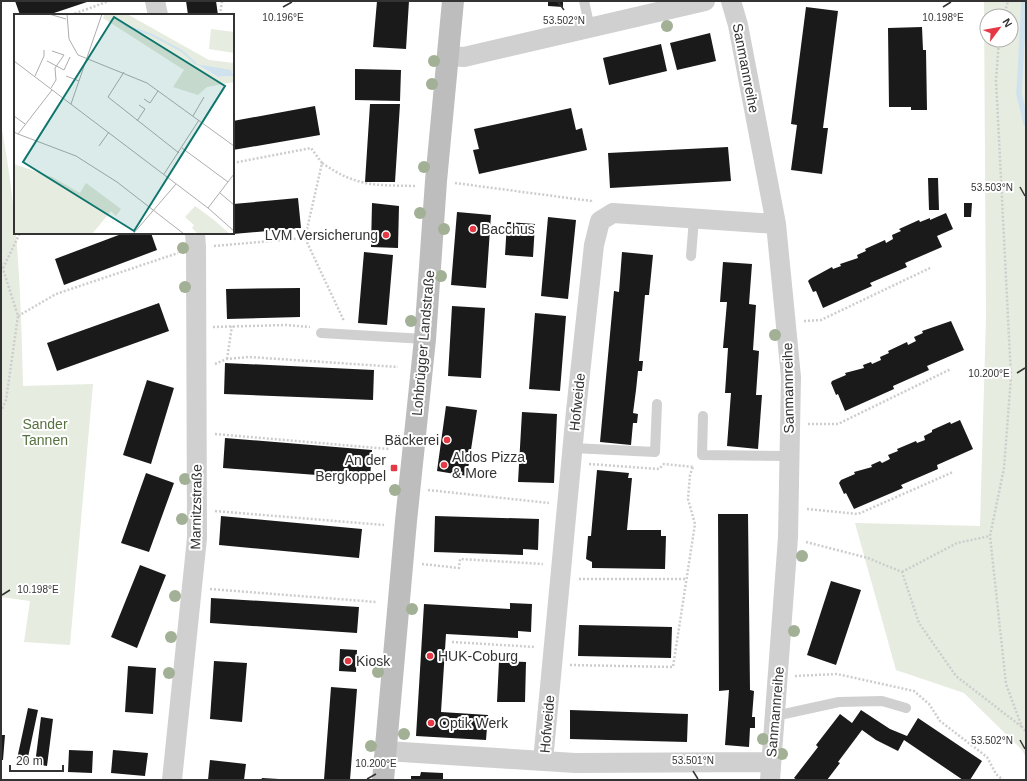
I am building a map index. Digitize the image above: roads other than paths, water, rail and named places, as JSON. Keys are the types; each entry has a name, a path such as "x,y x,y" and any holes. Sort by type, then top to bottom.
{"street":[{"path":"155,1 158,14"},
{"name":"Lohbrügger Landstraße","path":"383,780 409,487 425,339 436,181 453,1"},
{"path":"448,56 464,57 705,1"},
{"name":"Sanmannreihe","path":"731,1 738,25 776,224 791,377 788,537 770,771"},
{"name":"Hofweide","path":"543,761 567,505 594,245 600,221 613,213 694,219"},
{"path":"694,219 776,224"},
{"name":"Marnitzstraße","path":"172,780 197,538 195,234"},
{"path":"386,751 543,761 574,772 770,771"}],"lane":[{"path":"584,1 590,28"},
{"path":"691,256 694,219"},
{"path":"321,333 425,339"},
{"path":"572,456 655,452 657,404"},
{"path":"703,416 702,455 789,456"},
{"path":"775,716 839,702 882,701 906,708"}],"waterway":[{"path":"1024,3 1019,94 1026,123"}],"place":[{"name":"Bacchus","path":"473,229"},
{"name":"LVM Versicherung","path":"386,235"},
{"name":"Bäckerei","path":"447,440"},
{"name":"Aldos Pizza & More","path":"444,465"},
{"name":"An der Bergkoppel","path":"394,468"},
{"name":"HUK-Coburg","path":"430,656"},
{"name":"Kiosk","path":"348,661"},
{"name":"Optik Werk","path":"431,723"}],"park label":[{"name":"Sander Tannen","path":"45,432"}]}
